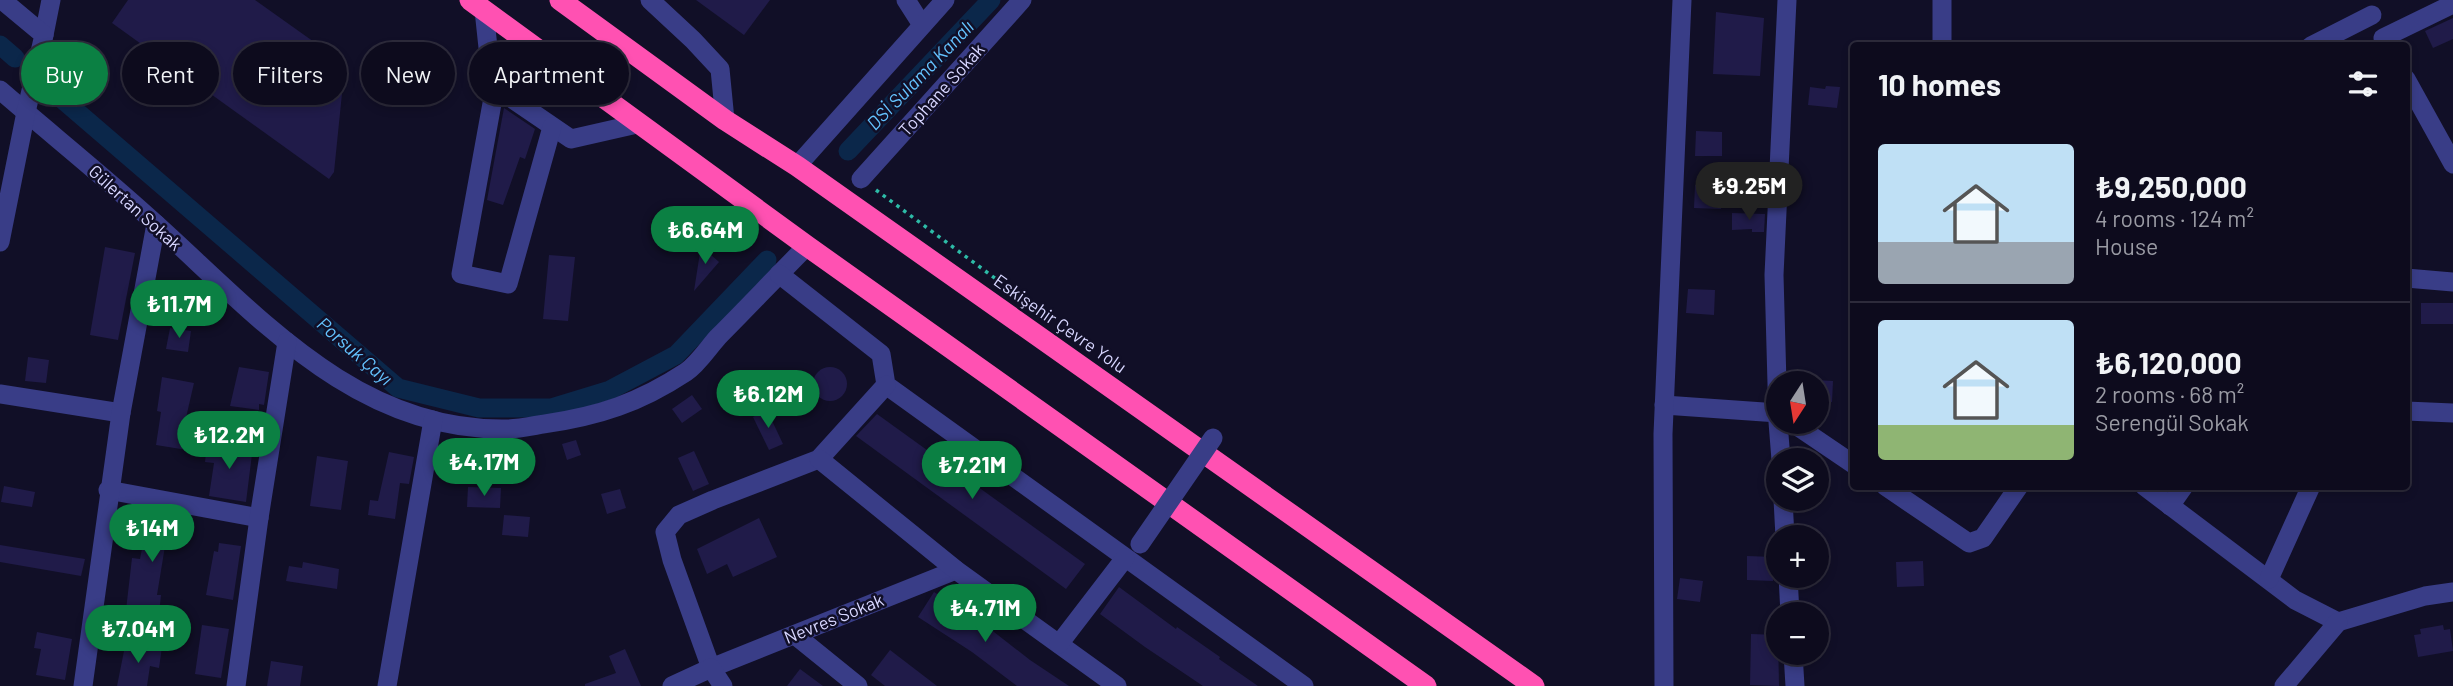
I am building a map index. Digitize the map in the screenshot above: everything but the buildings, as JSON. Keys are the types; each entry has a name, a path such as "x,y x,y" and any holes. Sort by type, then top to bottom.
{"highway":[{"name":"Eskişehir Çevre Yolu","path":"560,0 725,120 797,166 1534,686"},
{"path":"477,5 807,246 1426,686"}],"street":[{"path":"2,0 44,35"},
{"path":"0,242 51,0"},
{"path":"650,0 720,69 725,120"},
{"path":"906,0 922,25"},
{"path":"797,166 945,0"},
{"name":"Tophane Sokak","path":"861,179 1022,0"},
{"path":"1664,686 1664,405 1682,0"},
{"path":"1777,371 1774,275 1787,0"},
{"path":"1942,0 1942,42"},
{"path":"2317,42 2368,7 2386,41 2453,4"},
{"path":"477,5 484,42"},
{"name":"Gülertan Sokak","path":"0,90 156,224 239,303 338,380 380,403 415,416 463,427 508,429 574,420 620,408 689,370 807,246"},
{"path":"2411,99 2453,164"},
{"path":"492,105 461,274 508,284 552,127"},
{"path":"521,105 571,139 637,124"},
{"path":"83,686 108,491 156,224"},
{"path":"779,274 881,354 886,385 1133,551 1298,681"},
{"path":"2410,278 2453,282"},
{"path":"236,686 287,342"},
{"path":"723,686 711,668 672,560 666,532 679,515 819,459 886,385"},
{"path":"0,394 121,413"},
{"path":"1664,405 1766,411"},
{"path":"2410,411 2453,413"},
{"path":"387,686 433,420"},
{"path":"1809,434 1850,462"},
{"path":"1059,644 1133,551 1213,438"},
{"path":"819,459 956,570 1117,686"},
{"path":"1891,490 1969,543 1983,538 2016,490"},
{"path":"2149,490 2295,600 2338,622"},
{"path":"2170,506 2181,490"},
{"path":"2269,579 2309,490"},
{"path":"108,491 259,518"},
{"name":"Nevres Sokak","path":"672,686 956,570"},
{"path":"2284,686 2338,622 2425,596 2453,592"},
{"path":"795,635 858,686"},
{"path":"1794,665 1795,686"}],"path":[{"path":"861,179 1059,326"}],"waterway":[{"name":"DSİ Sulama Kanalı","path":"848,151 991,0"},
{"name":"Porsuk Çayı","path":"0,45 15,58"},
{"name":"Porsuk Çayı","path":"69,105 398,388 479,408 551,408 610,390 676,355 767,260"}]}
